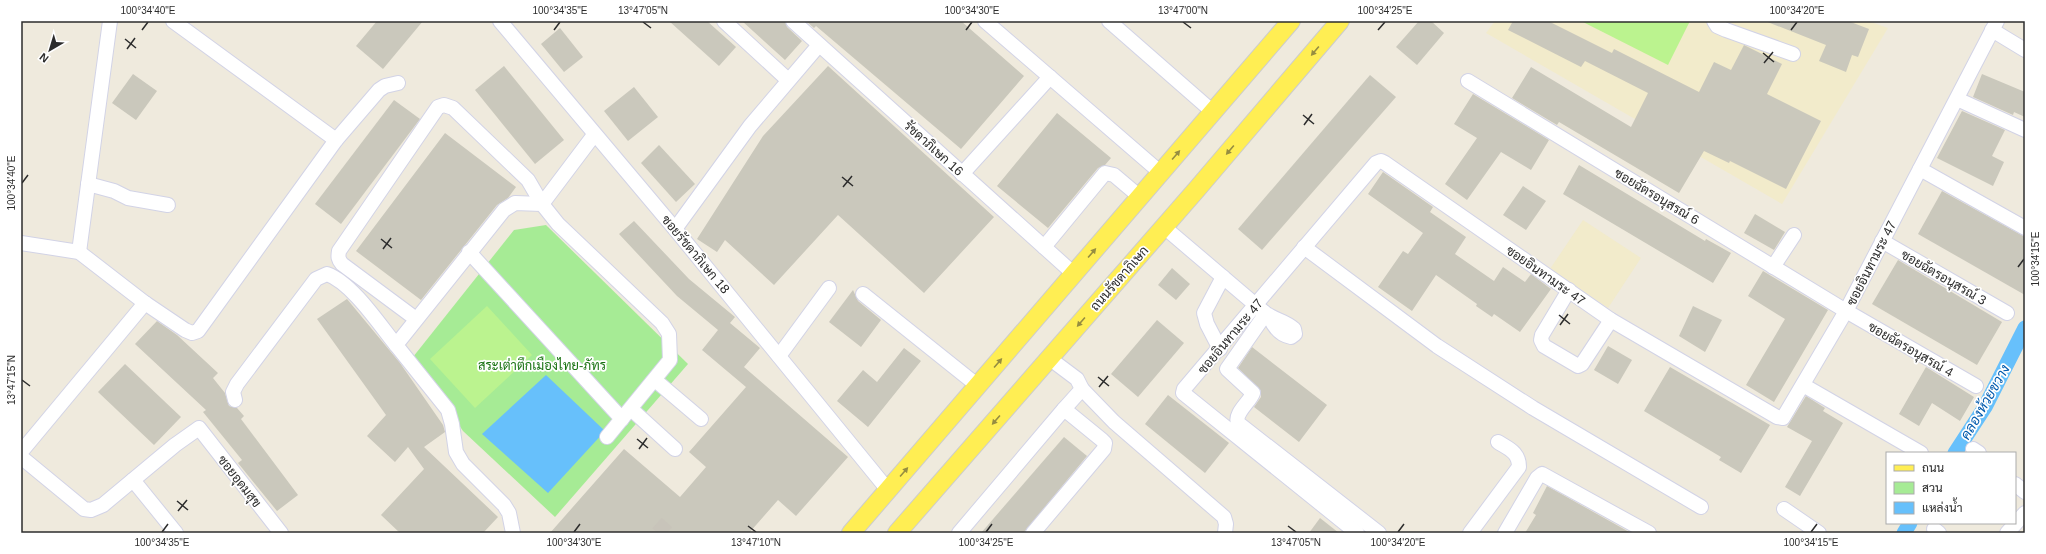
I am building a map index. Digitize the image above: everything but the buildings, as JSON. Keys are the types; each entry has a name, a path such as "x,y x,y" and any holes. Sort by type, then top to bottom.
{"main road":[{"path":"851,533 1291,21"},
{"name":"ถนนรัชดาภิเษก","path":"897,533 1164,227 1340,21"}],"street":[{"path":"79,252 110,21"},
{"path":"173,21 336,140"},
{"name":"ซอยรัชดาภิเษก 18","path":"500,21 594,135 675,229 888,490"},
{"path":"724,21 788,80"},
{"name":"รัชดาภิเษก 16","path":"793,21 1074,274"},
{"path":"985,21 1161,173"},
{"path":"1109,21 1213,112"},
{"path":"1714,21 1717,26 1726,30 1793,54"},
{"path":"1994,26 2025,50"},
{"name":"ซอยอินทามระ 47","path":"1357,533 1183,393 1184,389 1220,349 1263,312 1304,248 1376,163 1381,161 1611,320 1776,417 1783,418 1788,413 1846,311 1994,26"},
{"path":"675,229 734,147 788,80 819,45"},
{"path":"962,174 1050,77"},
{"name":"ซอยฉัตรอนุสรณ์ 6","path":"1468,81 1846,311"},
{"path":"21,243 79,252 145,303 185,330 192,333 198,331 336,140 379,90 385,86 398,83"},
{"path":"1956,99 2025,130"},
{"path":"416,319 342,264 338,260 338,256 339,251 438,107 444,105 453,108 528,180 542,204 558,224 662,323 669,334 670,360 607,437"},
{"path":"542,204 594,135"},
{"path":"1920,169 2025,228"},
{"path":"1044,246 1105,173 1114,175 1140,197"},
{"path":"88,184 114,191 128,198 168,205"},
{"path":"396,345 504,210 515,203 542,204"},
{"path":"1164,227 1263,312 1262,320 1227,369 1253,393 1251,399 1238,416 1237,421 1379,533"},
{"path":"1773,267 1794,235"},
{"name":"ซอยฉัตรอนุสรณ์ 3","path":"1882,242 2007,313"},
{"path":"1304,248 1443,350 1533,408 1701,507"},
{"path":"469,252 627,414 674,449"},
{"path":"235,400 233,392 237,384 316,279 327,274 338,278 351,290 448,410 452,424 456,452 463,464 504,505 509,513 513,533"},
{"path":"1220,349 1206,324 1204,313 1223,277"},
{"path":"780,356 829,288"},
{"path":"1568,290 1542,335 1541,340 1544,346 1578,366 1582,364 1611,320"},
{"path":"863,294 978,386"},
{"path":"21,452 145,303"},
{"name":"ซอยฉัตรอนุสรณ์ 4","path":"1846,311 1976,386"},
{"path":"1049,358 1077,379 1082,389 1114,422 1224,517 1226,524 1225,533"},
{"path":"655,380 701,419"},
{"path":"1803,385 1919,452"},
{"path":"960,533 1082,389"},
{"path":"1033,533 1104,449 1105,444 1064,409"},
{"name":"ซอยอุดมสุข","path":"133,480 175,445 199,428 281,533"},
{"path":"1470,533 1519,466 1519,458 1514,451 1498,442"},
{"path":"21,457 84,509 91,510 103,505 133,480 176,533"},
{"path":"1505,533 1537,478 1542,474 1649,533"},
{"path":"2016,485 2025,492"},
{"path":"1784,510 1819,533"},
{"path":"2016,523 2025,513"},
{"path":"2007,533 2015,524"}],"shaded area":[{"path":"1495,21 1868,21 1888,28 1782,204 1486,33"},
{"path":"1583,220 1641,258 1608,308 1550,269"}],"green space":[{"path":"1581,21 1690,21 1668,65"},
{"name":"สระเต่าตึกเมืองไทย-ภัทร","path":"546,225 688,364 555,517 463,431 413,357 514,230"},
{"path":"487,306 532,355 475,408 430,359"}],"water":[{"path":"546,375 605,431 548,493 482,434"}],"waterway":[{"name":"คลองห้วยขวาง","path":"1956,452 1985,407 2025,328"},
{"name":"คลองห้วยขวาง","path":"1904,533 1909,524"}],"tunnel":[{"path":"657,523 668,533"}]}
